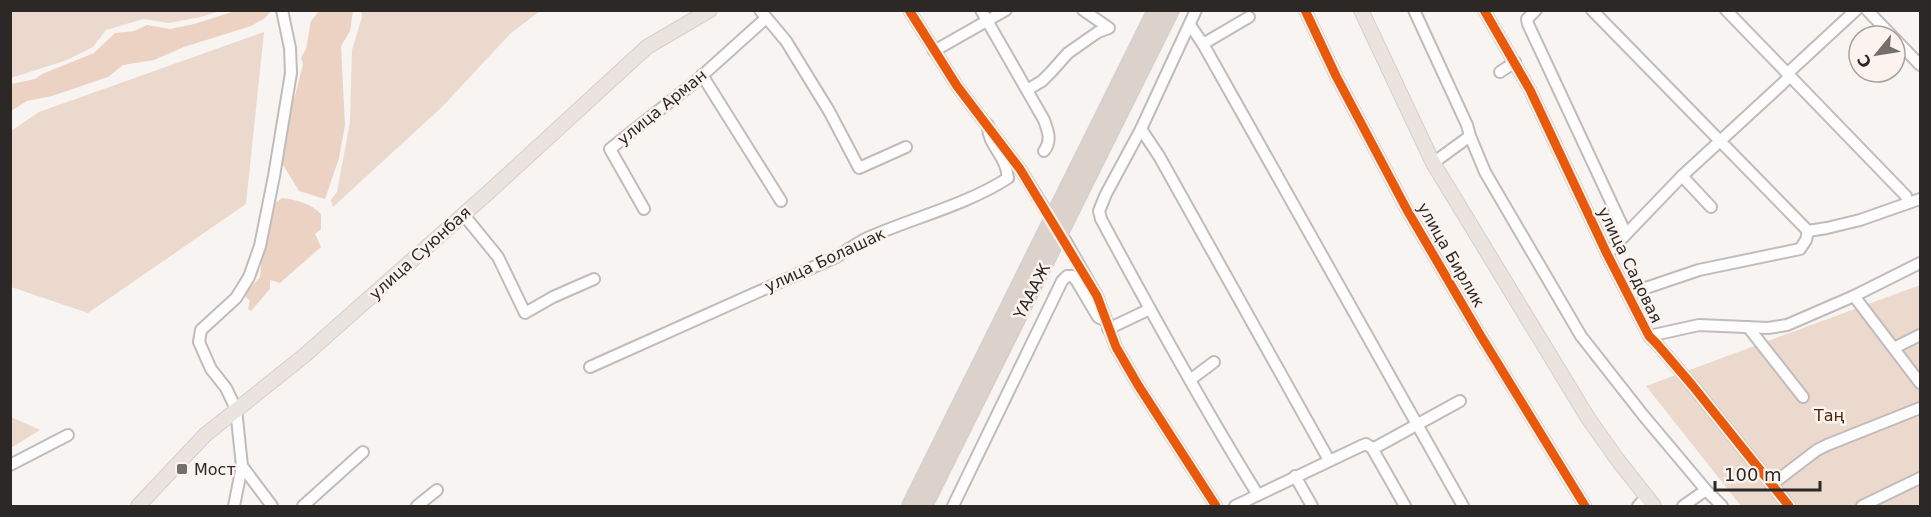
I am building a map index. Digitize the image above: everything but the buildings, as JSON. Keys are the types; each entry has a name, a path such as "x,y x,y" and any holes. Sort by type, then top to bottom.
{"highway":[{"name":"ҮАААЖ","path":"910,507 1156,10"},
{"name":"ҮАААЖ","path":"924,507 1171,10"}],"main road":[{"name":"улица Суюнбая","path":"138,507 205,435 305,355 464,214 646,47 710,10"},
{"path":"1361,10 1433,163 1558,370 1646,503"}],"street":[{"path":"234,507 242,466 236,409 226,388 211,369 199,342 201,330 236,297 249,277 260,246 291,73 290,48 282,10"},
{"path":"909,10 957,86 1020,169 1046,211"},
{"path":"981,10 1044,120 1049,134 1048,146 1044,151"},
{"path":"934,51 1006,10"},
{"path":"1027,90 1042,81 1068,53 1109,28 1083,10"},
{"path":"1196,10 1141,129 1120,165 1100,211 1101,219 1190,380 1258,495"},
{"name":"улица Бирлик","path":"1305,10 1332,67 1407,210 1585,507"},
{"path":"1414,10 1464,118 1485,172 1581,336 1722,507"},
{"name":"улица Садовая","path":"1484,10 1530,90 1607,254 1649,336 1673,362 1789,507"},
{"path":"1536,10 1527,19 1528,24 1626,234"},
{"path":"1592,10 1808,231"},
{"path":"1726,10 1906,196 1908,203"},
{"path":"1607,254 1682,176 1790,76 1790,71 1856,10"},
{"path":"1867,10 1881,24"},
{"path":"763,15 786,41 829,111 859,168 906,147"},
{"name":"улица Арман","path":"644,209 610,149 702,75 763,15"},
{"path":"1203,44 1249,17"},
{"path":"1190,25 1203,44 1463,507"},
{"path":"1907,51 1920,65"},
{"path":"1500,72 1515,62"},
{"path":"702,75 781,201"},
{"name":"улица Болашак","path":"590,367 836,257 869,237 975,195 1008,178 1007,169 990,138 988,125"},
{"path":"1141,129 1159,156 1329,460"},
{"path":"1433,163 1470,136"},
{"path":"1682,176 1711,207"},
{"path":"1808,231 1860,220 1920,199"},
{"path":"464,214 498,257 525,313 553,297 594,279"},
{"path":"1628,294 1699,270 1800,249 1806,240 1808,231"},
{"path":"1065,240 1097,296 1116,347 1216,507"},
{"path":"1649,336 1699,325 1768,328 1787,325 1920,264"},
{"path":"953,507 1057,292 1067,276 1072,276 1076,280 1098,317 1107,325"},
{"path":"1854,296 1920,383"},
{"path":"1107,325 1150,309"},
{"path":"1748,327 1803,397"},
{"path":"1894,348 1920,335"},
{"path":"1190,380 1214,362"},
{"path":"1372,448 1460,401"},
{"path":"1772,485 1817,450 1920,408"},
{"path":"10,465 68,435"},
{"path":"1235,507 1295,476 1366,444 1372,448 1405,507"},
{"path":"303,507 363,452"},
{"path":"242,466 272,507"},
{"path":"1295,476 1312,507"},
{"path":"1862,507 1920,478"},
{"path":"417,507 437,490"},
{"path":"1683,507 1706,490"}],"green space":[{"path":"11,10 220,11 169,23 143,19 106,30 93,47 67,60 11,78"},
{"path":"361,11 540,11 511,33 442,107 333,207 331,200 337,192 350,122 352,50 362,17"},
{"path":"264,32 246,204 88,313 11,287 11,131 39,112"},
{"name":"Таң","path":"1920,285 1920,506 1741,506 1646,386"},
{"path":"11,417 40,430 11,448"}],"shaded area":[{"path":"235,11 271,11 265,18 251,26 184,47 154,60 123,65 108,77 52,96 27,101 11,111 11,84 35,79 94,53 115,33 134,31 147,25 170,29"},
{"path":"319,11 353,11 350,31 341,46 345,125 339,158 325,199 299,191 282,163 281,153 289,112 303,64 301,58 306,49 311,21"},
{"path":"282,198 308,205 321,214 321,229 315,234 321,247 280,283 270,280 270,289 251,311 248,309 250,301 244,295 260,277 266,217 274,204"}],"cycle path":[{"path":"909,10 957,86 1020,169 1097,296 1116,347 1138,385 1216,506"},
{"path":"1305,10 1336,76 1407,210 1585,506"},
{"path":"1484,10 1530,90 1607,254 1649,336 1692,385 1789,506"}],"place":[{"name":"Мост","path":"182,469"}]}
